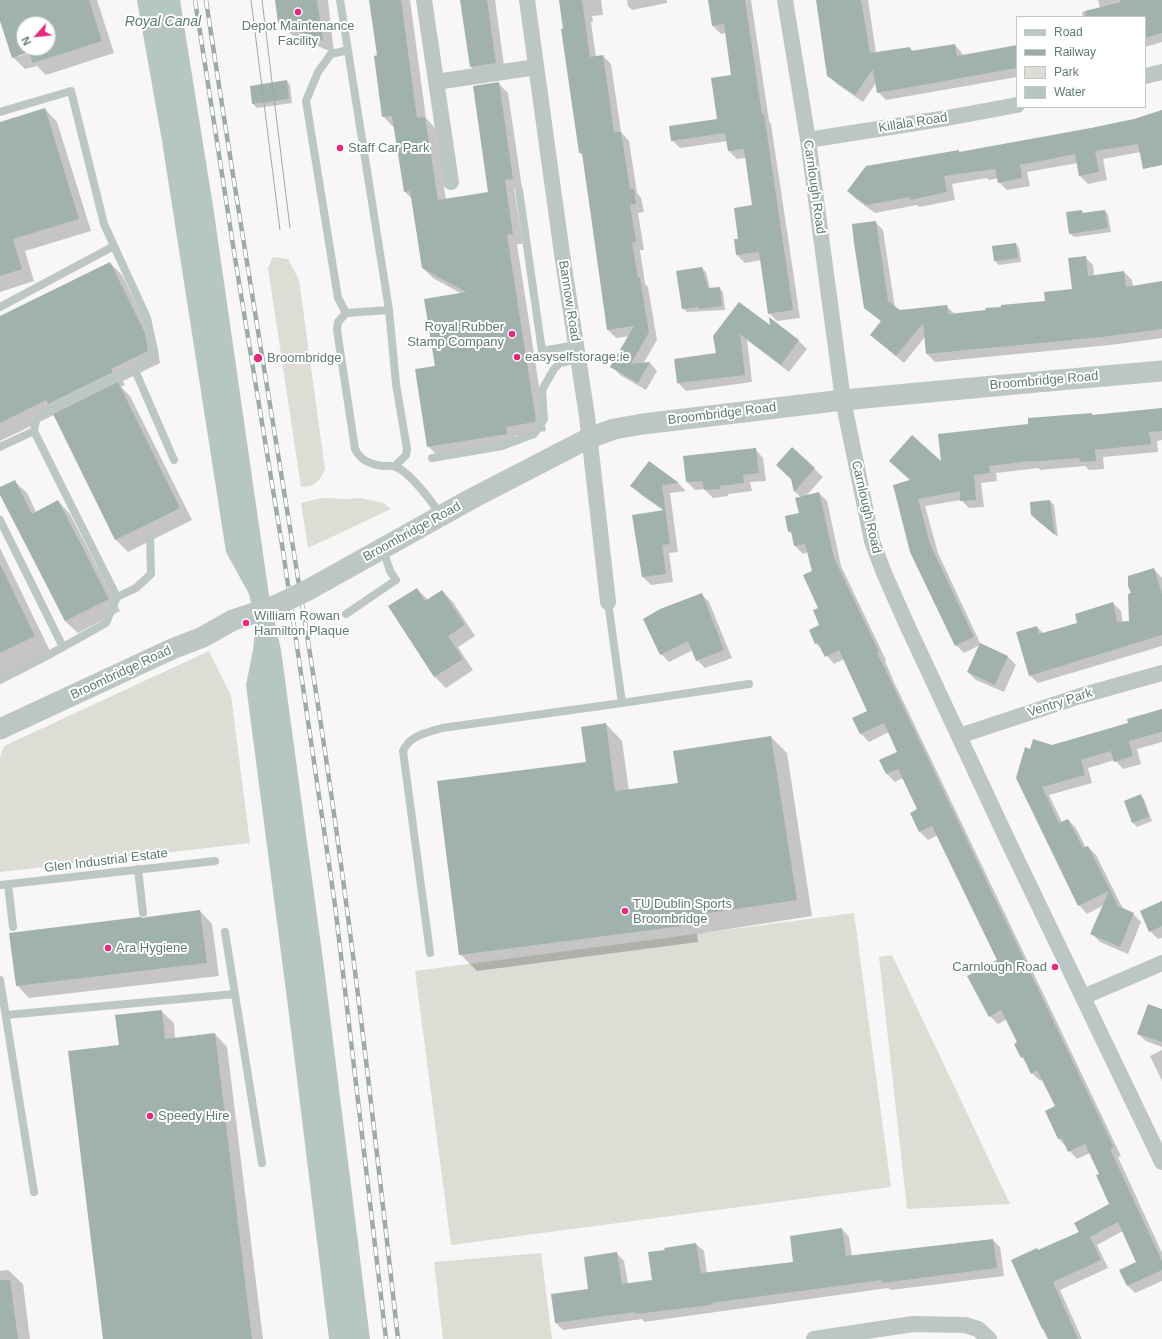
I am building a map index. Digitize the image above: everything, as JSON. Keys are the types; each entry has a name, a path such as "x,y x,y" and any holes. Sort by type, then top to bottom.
{"street":[{"path":"424,0 451,182"},
{"name":"Bannow Road","path":"527,0 590,438 608,602"},
{"name":"Carnlough Road","path":"785,0 808,140 843,400 872,541 887,579 959,736 1162,1162"},
{"path":"436,82 536,68"},
{"path":"1146,76 1162,72"},
{"name":"Killala Road","path":"808,140 948,118 1016,105"},
{"name":"Broombridge Road","path":"0,729 165,652 203,637 233,620 275,606 314,587 441,515 590,438 614,429 643,424 843,400 1162,372"},
{"name":"Ventry Park","path":"959,736 1080,696 1162,673"},
{"path":"1083,997 1162,963"},
{"path":"814,1339 920,1324 965,1325 978,1329 989,1339"}],"lane":[{"path":"340,0 389,310 396,384 407,449 406,455 395,466"},
{"path":"346,313 338,298 306,101 318,72 331,54 348,50"},
{"path":"0,112 71,91 104,224 147,318 155,355 134,368 38,416 34,431 117,597"},
{"path":"519,190 542,351 577,352"},
{"path":"0,307 114,246"},
{"path":"389,310 346,313 338,322 337,330 355,449 362,459 379,465 395,466 407,475 435,505 441,515"},
{"path":"432,458 502,446 534,434 544,419 542,390 554,369 560,363 577,352"},
{"path":"134,368 174,460"},
{"path":"0,447 34,431"},
{"path":"0,520 63,648"},
{"path":"0,680 63,648 106,623 117,597 136,588 151,574 150,537"},
{"path":"346,614 396,580 390,571 383,548"},
{"path":"608,602 622,703"},
{"path":"430,953 403,751 406,744 417,736 442,728 749,684"},
{"name":"Glen Industrial Estate","path":"4,885 215,861"},
{"path":"138,869 143,913"},
{"path":"4,885 13,928"},
{"path":"225,932 262,1163"},
{"path":"0,982 34,1192"},
{"path":"6,1015 235,994"}],"green space":[{"path":"273,257 288,259 299,280 325,469 321,477 314,484 306,487 301,487 268,268"},
{"path":"322,498 361,498 383,503 391,509 308,548 301,503"},
{"path":"209,651 231,696 250,843 0,872 0,757 4,746"},
{"path":"854,913 891,1187 451,1245 415,971"},
{"path":"892,955 1010,1204 907,1209 879,957"},
{"path":"541,1253 552,1339 443,1339 434,1262"}],"water":[{"name":"Royal Canal","path":"137,0 180,0 213,206 269,595 281,650 323,960 370,1339 329,1339 289,1014 246,685 253,650 256,624 249,594 226,552 162,141"}],"building":[{"path":"0,0 89,0 102,41 56,56 56,16 16,16 16,56 18,56 12,58 0,21"},
{"name":"Depot Maintenance Facility","path":"275,0 317,0 323,41 278,23"},
{"path":"369,0 401,0 417,118 425,117 438,200 488,192 473,86 499,82 513,179 505,180 513,234 507,235 536,420 535,422 506,427 507,434 427,447 415,369 435,366 424,299 466,292 422,268 410,191 404,192 392,116 382,117 374,56 377,55"},
{"path":"460,0 487,0 496,63 470,67"},
{"path":"559,0 582,0 590,57 603,55 614,132 621,132 630,189 634,189 636,204 630,205 636,242 632,242 649,332 631,364 650,362 638,383 610,367 634,326 607,330 582,153 579,153 561,29 563,29"},
{"path":"708,0 745,0 762,115 764,114 793,310 768,314 759,252 736,255 734,239 738,239 734,208 752,205 744,149 728,151 725,133 671,141 669,126 717,119 711,78 731,75 724,24 712,26"},
{"path":"816,0 861,0 870,53 910,47 911,51 955,44 957,56 1016,45 1016,68 877,93 873,69 855,95 827,76"},
{"path":"1120,0 1162,0 1162,33 1146,38 1146,16 1086,16 1085,11 1121,2"},
{"path":"30,56 55,56 33,63"},
{"path":"287,80 289,99 252,104 250,86"},
{"path":"45,108 79,219 13,239 22,269 0,276 0,122"},
{"path":"1162,110 1162,165 1143,169 1138,144 1095,151 1099,172 1079,176 1075,154 1020,165 1022,178 998,183 995,169 944,176 947,192 910,200 910,197 866,205 847,191 866,166 959,150 959,152 1091,128 1134,119"},
{"path":"1082,210 1082,213 1105,210 1108,228 1069,234 1066,212"},
{"path":"876,221 888,301 900,310 947,305 949,314 986,310 985,308 1001,307 1001,305 1045,301 1044,292 1072,289 1068,258 1086,256 1088,276 1124,271 1126,287 1162,281 1162,329 1102,337 926,354 923,323 896,356 870,335 881,321 864,308 854,243 852,224"},
{"path":"1016,243 1018,258 994,261 992,246"},
{"path":"110,262 145,333 148,351 111,369 113,372 48,404 46,400 0,423 0,316"},
{"path":"702,267 708,288 720,287 722,306 699,309 699,307 682,309 676,271"},
{"path":"739,302 770,325 769,317 799,340 781,365 740,334 745,375 677,383 674,359 716,353 713,336"},
{"path":"118,382 180,508 115,540 53,414"},
{"path":"1162,408 1162,431 1149,432 1151,444 1095,450 1096,461 1080,462 1079,458 1031,461 989,466 990,473 974,475 976,500 960,501 960,491 918,499 930,544 974,637 955,646 910,552 893,485 910,480 889,461 912,435 941,461 938,434 1028,424 1028,418 1092,413 1092,415"},
{"path":"792,447 815,468 794,492 791,479 776,465"},
{"path":"756,448 759,473 743,475 744,483 720,486 720,489 704,490 702,481 686,482 683,456"},
{"path":"649,461 679,483 662,485 670,544 662,545 666,574 642,577 632,515 664,510 630,486"},
{"path":"15,480 32,514 58,500 109,599 65,621 0,495 0,487"},
{"path":"819,492 834,558 879,652 877,653 1114,1148 1110,1149 1162,1261 1162,1270 1127,1286 1119,1270 1136,1262 1118,1222 1090,1237 1101,1260 1053,1282 1078,1339 1048,1339 1011,1260 1079,1232 1074,1223 1109,1204 1096,1175 1099,1174 1085,1144 1068,1152 1062,1138 1058,1139 1045,1111 1055,1106 1037,1070 1031,1074 1023,1057 1021,1058 1014,1044 1017,1042 1001,1010 989,1017 967,976 997,960 932,826 919,832 910,813 917,809 898,769 886,774 879,760 897,752 884,723 860,734 852,718 867,711 839,650 825,657 818,643 815,644 809,630 819,625 813,610 818,608 803,575 812,571 805,544 794,546 791,531 788,532 785,516 799,513 795,498"},
{"path":"1050,500 1055,535 1031,515 1030,502"},
{"path":"0,564 35,636 0,653"},
{"path":"1154,568 1162,594 1162,635 1029,676 1016,632 1037,626 1039,634 1077,623 1075,614 1113,602 1117,622 1129,621 1128,594 1131,593 1128,586 1128,576"},
{"path":"417,588 425,601 442,590 465,625 448,636 463,659 434,677 388,606"},
{"path":"702,593 724,650 696,661 688,641 660,655 643,619 660,609"},
{"path":"980,643 1008,656 995,685 967,672"},
{"path":"1162,709 1162,732 1129,741 1133,756 1114,762 1111,751 1081,760 1085,775 1042,787 1059,823 1068,819 1083,848 1088,846 1118,906 1134,913 1120,947 1090,934 1109,891 1078,906 1016,778 1025,747 1030,749 1033,739 1052,745 1128,723 1127,719"},
{"path":"606,723 615,791 678,783 673,751 771,736 797,900 681,917 682,926 459,955 437,781 586,762 581,727"},
{"path":"1141,794 1149,817 1132,823 1124,801"},
{"path":"1162,901 1162,926 1149,932 1140,911"},
{"name":"Ara Hygiene","path":"200,910 207,963 16,986 9,933"},
{"path":"1148,1004 1162,1009 1162,1042 1137,1034"},
{"path":"162,1010 165,1039 215,1033 252,1339 103,1339 68,1051 119,1045 115,1015"},
{"path":"842,1228 846,1256 993,1239 997,1268 882,1283 882,1280 711,1303 711,1305 636,1314 635,1312 555,1323 551,1294 588,1289 584,1257 617,1252 622,1284 652,1280 648,1252 696,1243 701,1273 793,1262 790,1236"},
{"path":"0,1280 10,1280 18,1339 0,1339"}],"tram line":[{"path":"251,0 280,230"},
{"path":"262,0 290,228"}],"railway":[{"path":"195,0 283,551 335,905 386,1339"},
{"path":"206,0 307,634 343,878 381,1185 398,1339"}],"place":[{"name":"Depot Maintenance Facility","path":"298,12"},
{"name":"Staff Car Park","path":"340,148"},
{"name":"Royal Rubber Stamp Company","path":"512,334"},
{"name":"easyselfstorage.ie","path":"517,357"},
{"name":"Broombridge","path":"258,358"},
{"name":"William Rowan Hamilton Plaque","path":"246,623"},
{"name":"TU Dublin Sports Broombridge","path":"625,911"},
{"name":"Ara Hygiene","path":"108,948"},
{"name":"Carnlough Road","path":"1055,967"},
{"name":"Speedy Hire","path":"150,1116"}]}
